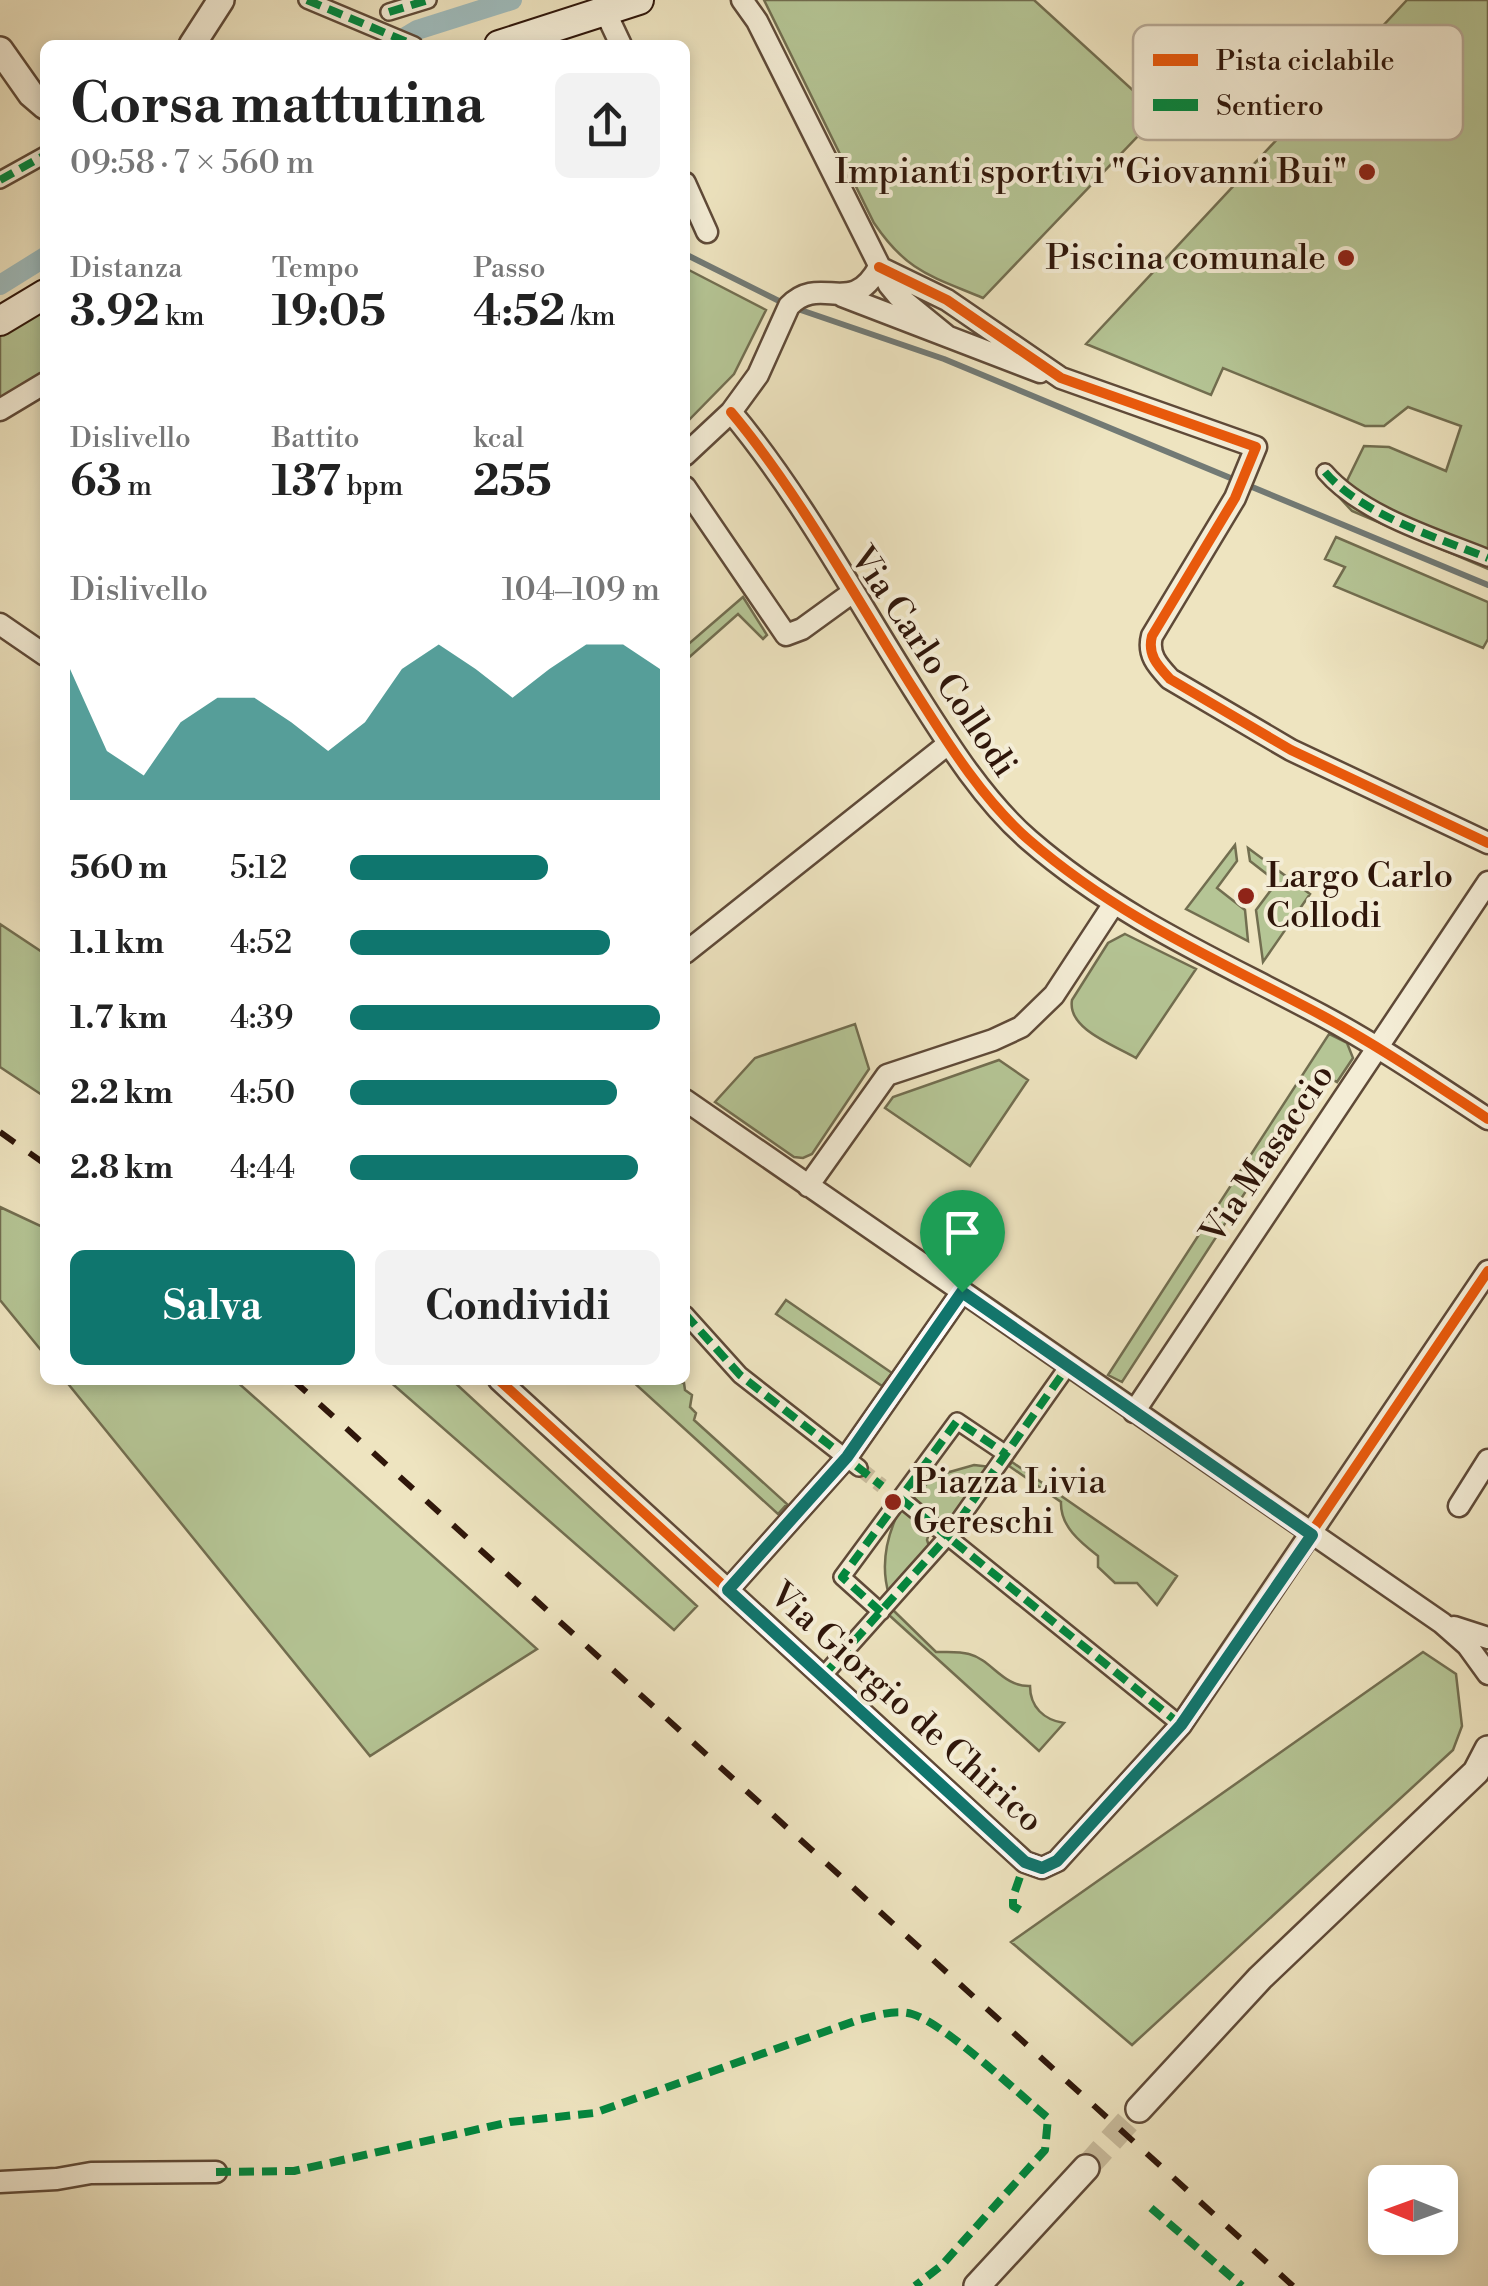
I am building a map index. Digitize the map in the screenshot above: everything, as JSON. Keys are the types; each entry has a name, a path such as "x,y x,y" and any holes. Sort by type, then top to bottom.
{"main road":[{"path":"514,40 638,0"},
{"path":"0,321 40,297"}],"street":[{"path":"195,40 221,0"},
{"path":"307,0 404,40"},
{"path":"742,0 755,10 879,267 898,296 947,336"},
{"path":"389,12 424,1"},
{"path":"605,11 619,40"},
{"path":"0,50 40,102"},
{"path":"0,180 40,157"},
{"path":"690,194 707,232"},
{"path":"842,296 868,284 879,267"},
{"path":"879,267 961,308 1061,378"},
{"path":"690,450 731,412 758,375 783,318 797,298 826,292 1010,363 1256,447 1235,498 1152,636 1150,646 1158,667 1170,679 1291,750 1488,843"},
{"path":"0,410 40,386"},
{"name":"Via Carlo Collodi","path":"731,412 755,442 948,744 1028,840 1112,905 1378,1048 1488,1119"},
{"path":"1325,472 1342,492 1420,531 1488,558"},
{"path":"690,494 786,635 802,629 853,592"},
{"path":"0,624 40,652"},
{"path":"690,948 948,744"},
{"name":"Via Masaccio","path":"1134,1412 1488,882"},
{"path":"808,1186 887,1075 1020,1027 1054,995 1112,905"},
{"path":"690,1109 808,1186 1442,1622 1477,1656 1488,1674"},
{"name":"Via Giorgio de Chirico","path":"504,1385 1025,1862 1042,1868 1057,1861 1181,1725 1482,1294 1488,1271"},
{"path":"728,1590 853,1462 962,1292"},
{"path":"690,1320 740,1375 853,1462"},
{"path":"823,1676 948,1536 1068,1366"},
{"path":"881,1612 842,1576 957,1421 1006,1454"},
{"path":"1458,1506 1488,1460"},
{"path":"900,1498 1181,1725"},
{"path":"1442,1622 1488,1638"},
{"path":"1139,2109 1260,1978 1482,1770 1488,1749"},
{"path":"977,2286 1086,2168"},
{"path":"0,2182 91,2173 216,2172"}],"green space":[{"path":"764,0 1034,0 1133,90 1134,140 983,298 921,271 898,252 874,223"},
{"name":"Impianti sportivi \"Giovanni Bui\"","path":"1407,0 1488,0 1488,569 1352,511 1339,497 1364,446 1389,447 1446,471 1461,426 1408,407 1384,426 1365,426 1223,368 1211,395 1086,344 1276,140 1463,140 1463,25 1384,25"},
{"path":"690,271 766,310 734,374 690,419"},
{"path":"40,297 40,386 0,410 0,321"},
{"path":"1336,537 1488,602 1488,639 1483,648 1334,586 1345,567 1325,559"},
{"path":"743,597 767,635 763,639 738,614 690,657 690,643"},
{"path":"1235,845 1237,861 1217,888 1245,910 1248,941 1186,909"},
{"path":"1248,848 1310,894 1263,962 1256,910 1277,882 1250,861"},
{"path":"0,924 40,951 40,1094 0,1067"},
{"path":"1125,934 1196,969 1136,1058 1084,1028 1072,1010 1072,1000 1108,943"},
{"path":"855,1024 869,1069 812,1154 794,1157 715,1102 755,1058"},
{"path":"1329,1034 1347,1043 1353,1058 1337,1082 1322,1074 1122,1382 1108,1375"},
{"path":"999,1060 1028,1080 970,1166 885,1108 893,1097"},
{"path":"0,1207 40,1226 40,1349 0,1300"},
{"path":"786,1300 892,1373 882,1386 776,1314"},
{"path":"69,1385 241,1385 537,1649 370,1756"},
{"path":"394,1385 457,1385 697,1606 674,1630"},
{"path":"636,1385 684,1385 692,1395 694,1420 787,1504 778,1514"},
{"path":"1012,1462 1177,1576 1157,1605 1137,1583 1115,1583 1098,1567 1098,1556 1078,1539 1064,1519 1061,1502 1009,1466"},
{"path":"974,1465 991,1467 958,1516 947,1515 935,1521 912,1495 939,1475"},
{"path":"900,1509 931,1527 927,1540 931,1552 889,1595 886,1551"},
{"path":"893,1610 936,1652 969,1654 1012,1682 1030,1686 1032,1700 1040,1711 1064,1723 1039,1751 889,1615"},
{"path":"1423,1652 1456,1674 1462,1726 1453,1750 1132,2045 1011,1942"}],"waterway":[{"path":"400,40 417,30 512,0"},
{"path":"690,256 789,306 944,359 1488,585"},
{"path":"0,285 40,260"}],"tunnel":[{"path":"859,1468 882,1486"},
{"path":"1086,2168 1139,2109"}],"railway":[{"path":"0,1132 40,1160"},
{"path":"299,1385 1293,2286"}],"marked path":[{"path":"307,0 402,40"},
{"path":"389,12 428,0"},
{"path":"0,180 40,158"},
{"path":"1325,472 1379,513 1488,558"},
{"path":"690,1320 740,1375 882,1486"},
{"path":"823,1676 948,1536 1068,1366"},
{"path":"881,1612 842,1577 957,1421 1006,1454"},
{"path":"900,1498 1181,1725"},
{"path":"1020,1910 1013,1906 1013,1897 1025,1862"},
{"path":"216,2172 294,2171 510,2122 594,2113 858,2020 912,2014 943,2031 1048,2118 1045,2150 942,2265 915,2286"},
{"path":"1151,2208 1242,2286"}],"cycle path":[{"path":"879,267 947,300 1061,378 1256,447 1235,498 1152,636 1155,660 1170,679 1291,750 1488,843"},
{"path":"731,412 804,512 952,750 996,807 1029,840 1063,868 1134,915 1343,1027 1488,1119"},
{"path":"504,1385 1025,1862 1042,1868 1057,1861 1181,1725 1488,1271"}],"place":[{"name":"Impianti sportivi \"Giovanni Bui\"","path":"1367,172"},
{"name":"Piscina comunale","path":"1346,258"},
{"name":"Largo Carlo Collodi","path":"1246,896"},
{"name":"Piazza Livia Gereschi","path":"893,1502"}],"route":[{"path":"962,1292 1312,1535 1181,1725 1057,1861 1042,1868 1025,1862 728,1590 847,1457 962,1292"}]}
